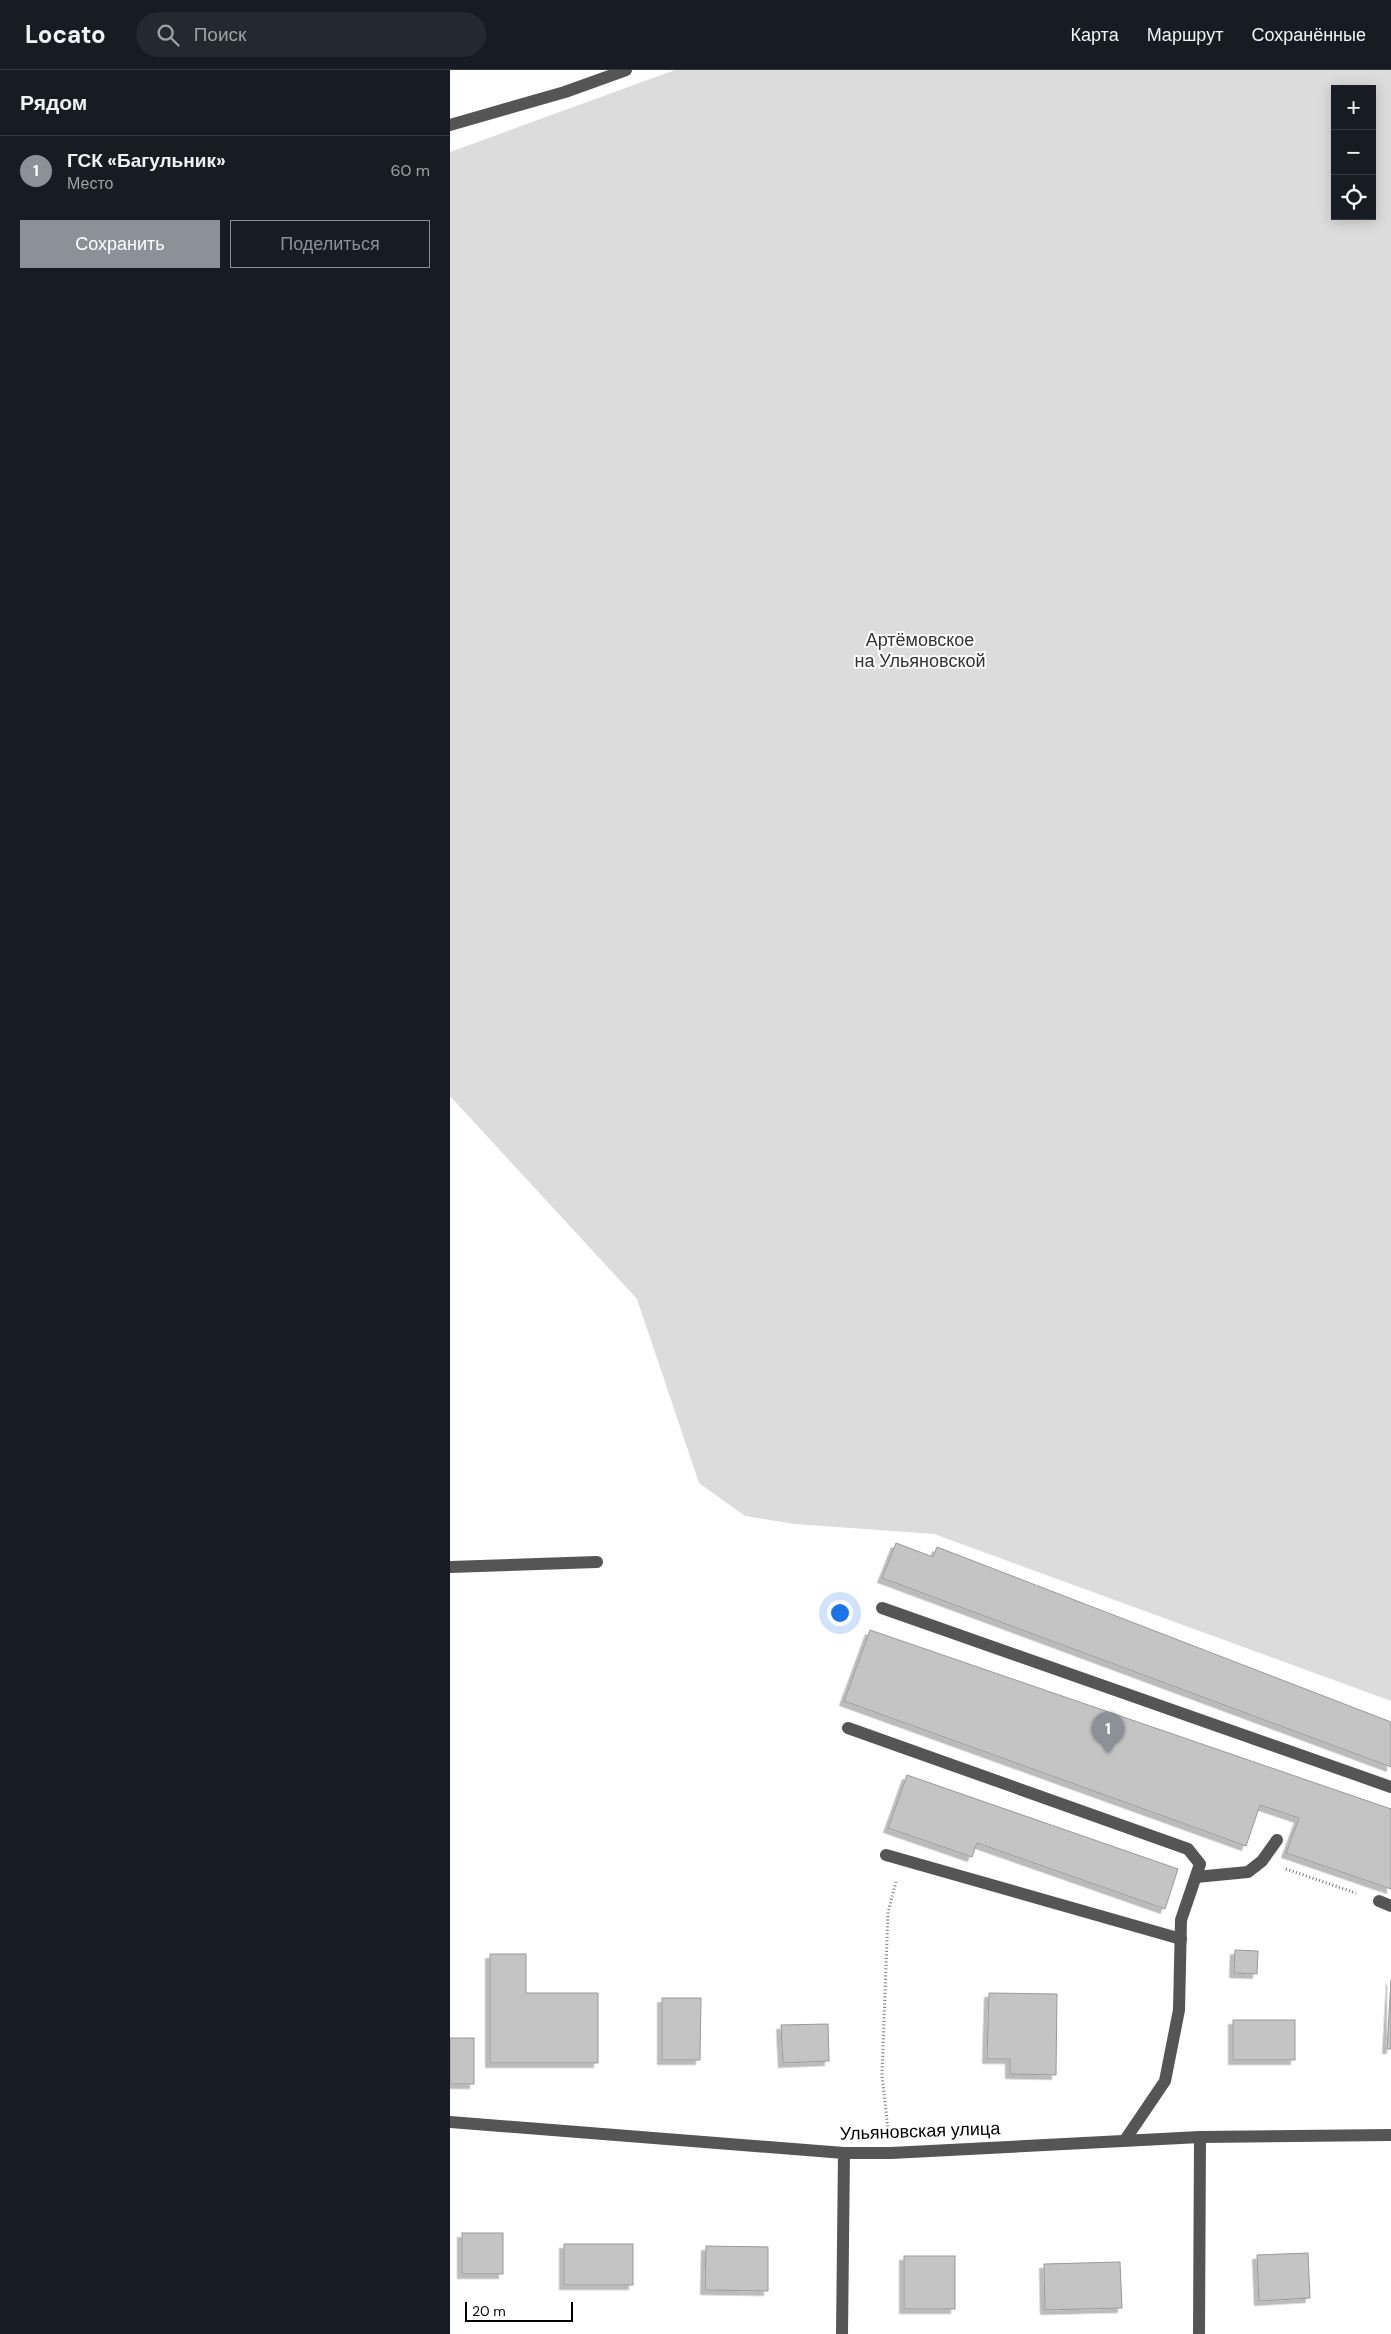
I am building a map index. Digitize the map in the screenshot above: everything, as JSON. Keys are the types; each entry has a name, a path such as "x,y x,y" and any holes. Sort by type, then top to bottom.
{"street":[{"path":"450,125 565,92 626,70"},
{"path":"450,1567 597,1562"},
{"path":"882,1608 1391,1787"},
{"path":"848,1728 1188,1849 1200,1864 1181,1920 1179,2010 1165,2081 1125,2140"},
{"path":"1196,1877 1248,1872 1262,1861 1277,1840"},
{"path":"886,1855 1181,1939"},
{"name":"Ульяновская улица","path":"450,2122 844,2152 891,2152 1200,2137 1390,2134"},
{"path":"1199,2334 1200,2137"},
{"path":"842,2334 844,2152"}],"path":[{"path":"891,2152 882,2075 888,1912 902,1859"},
{"path":"1262,1861 1385,1903"}],"green space":[{"name":"Артёмовское на Ульяновской","path":"675,70 1391,70 1391,1701 934,1534 795,1524 745,1516 699,1483 637,1299 450,1096 450,152"}],"building":[{"path":"896,1543 933,1557 937,1547 1391,1722 1391,1767 882,1578"},
{"path":"870,1630 1391,1809 1391,1889 1286,1853 1299,1818 1260,1805 1246,1846 844,1701"},
{"path":"907,1775 1178,1869 1165,1909 977,1843 972,1857 888,1828"},
{"path":"1235,1950 1258,1951 1257,1974 1234,1973"},
{"path":"490,1954 526,1954 526,1993 598,1993 598,2063 490,2063"},
{"path":"1391,1980 1391,2049 1387,2049"},
{"path":"989,1993 1057,1994 1056,2075 1010,2074 1010,2059 987,2059"},
{"path":"662,1998 701,1998 700,2060 662,2060"},
{"path":"1233,2020 1295,2020 1295,2060 1233,2060"},
{"path":"828,2024 829,2061 783,2063 781,2025"},
{"path":"450,2038 474,2038 474,2084 450,2084"},
{"path":"462,2233 503,2233 503,2274 462,2274"},
{"path":"564,2244 633,2244 633,2285 564,2285"},
{"path":"706,2246 768,2247 768,2291 705,2290"},
{"path":"1308,2253 1310,2298 1259,2301 1257,2255"},
{"path":"904,2256 955,2256 955,2309 904,2309"},
{"path":"1120,2262 1122,2308 1045,2310 1044,2264"}],"place":[{"name":"ГСК «Багульник»","path":"1108,1753"}]}
